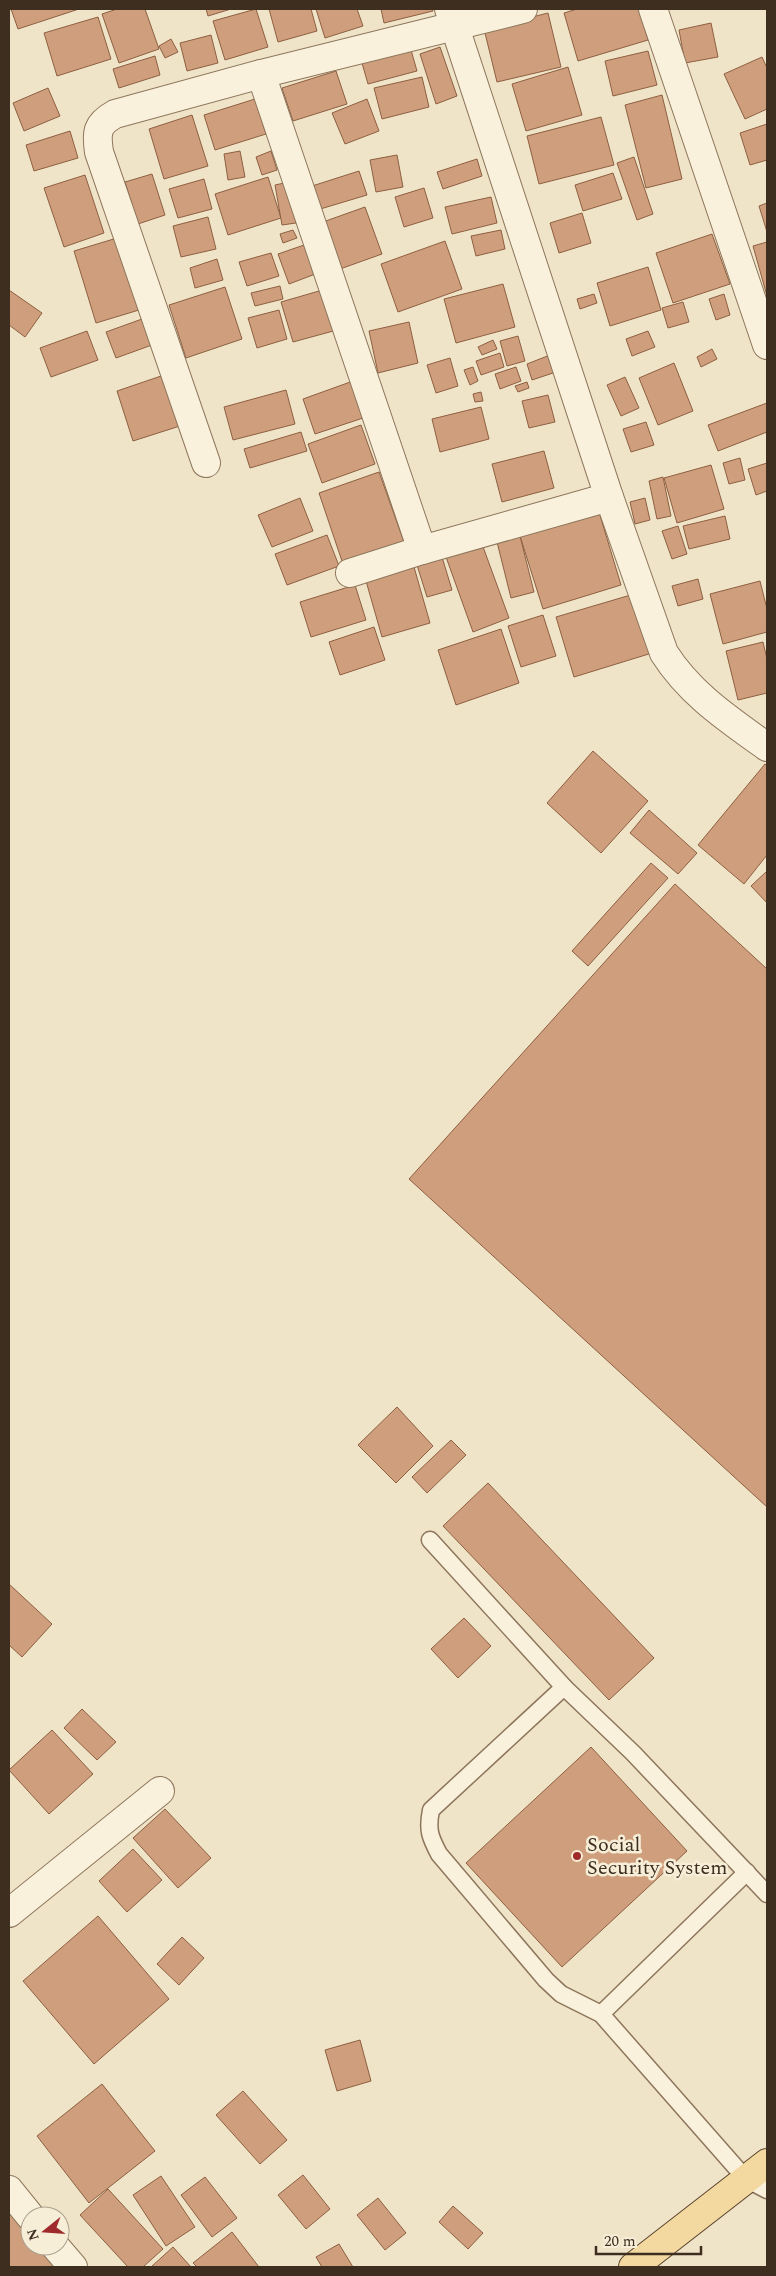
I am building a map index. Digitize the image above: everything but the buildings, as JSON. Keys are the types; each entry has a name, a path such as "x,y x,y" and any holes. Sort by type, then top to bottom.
{"main road":[{"path":"632,2267 757,2185 767,2163"}],"street":[{"path":"206,464 99,152 98,129 104,120 115,114 261,74 452,17 523,9"},
{"path":"653,9 767,345"},
{"path":"452,17 609,496 664,653 677,674 694,691 767,747"},
{"path":"261,74 422,550"},
{"path":"350,573 422,550 609,496"},
{"path":"9,1913 160,1791"},
{"path":"9,2190 22,2206"},
{"path":"64,2256 73,2267"}],"lane":[{"path":"430,1540 564,1686 633,1753 767,1894"},
{"path":"564,1686 431,1810 428,1826 431,1839 439,1854 546,1980 561,1994 601,2014 757,2185"},
{"path":"601,2014 747,1872"}],"place":[{"name":"Social Security System","path":"577,1856"}]}
